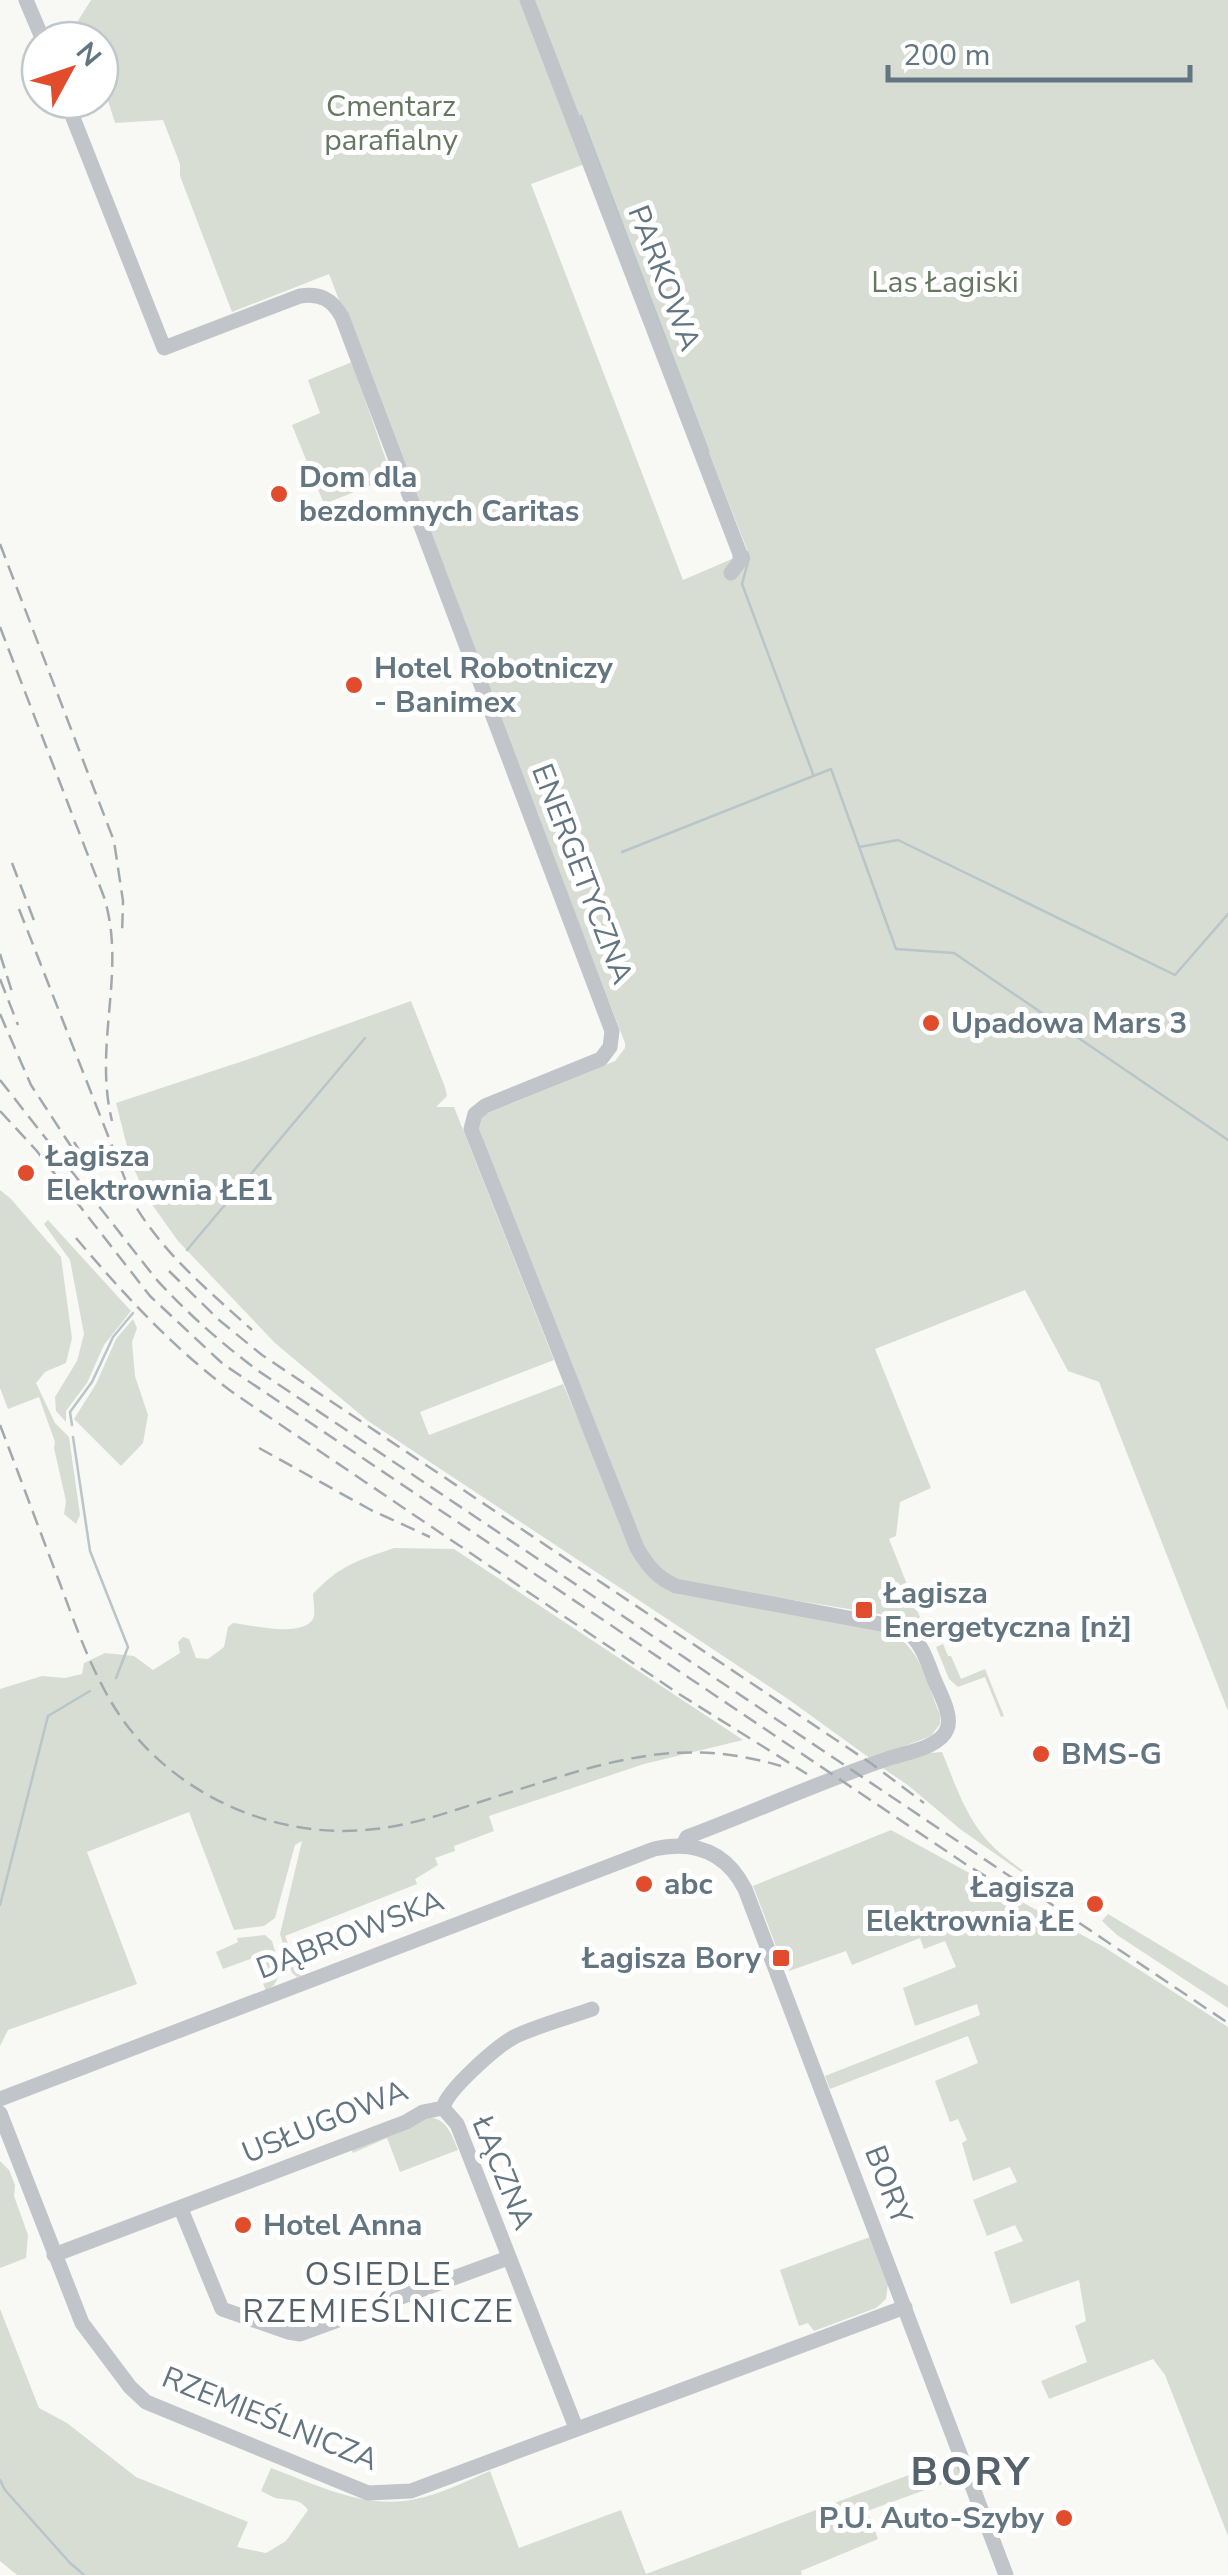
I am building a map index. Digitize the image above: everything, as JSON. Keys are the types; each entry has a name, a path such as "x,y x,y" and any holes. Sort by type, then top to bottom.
{"street":[{"name":"PARKOWA","path":"527,0 740,554 731,573"},
{"name":"ENERGETYCZNA","path":"74,120 164,348 300,296 323,296 342,317 612,1030 610,1047 601,1059 484,1106 474,1114 471,1128 637,1548 651,1570 676,1586 893,1624"},
{"name":"DĄBROWSKA","path":"0,2099 654,1848 683,1845 687,1837 934,1743 945,1734 947,1714 923,1650 913,1636 893,1624"},
{"path":"683,1845 720,1858 716,1826"},
{"name":"BORY","path":"720,1858 734,1870 746,1889 1006,2575"},
{"name":"USŁUGOWA","path":"54,2255 442,2108 454,2087 513,2038 592,2009"},
{"name":"ŁĄCZNA","path":"442,2108 456,2124 576,2428"},
{"name":"RZEMIEŚLNICZA","path":"0,2114 82,2324 130,2387 146,2402 368,2493 411,2491 905,2307"},
{"path":"180,2208 222,2309 300,2334 508,2258"}],"green space":[{"path":"91,0 522,0 585,164 531,184 683,580 748,552 531,0 1228,0 1228,1711 1099,1382 1068,1371 1025,1290 875,1349 931,1488 900,1502 896,1536 889,1539 920,1617 917,1620 674,1578 645,1553 477,1132 481,1116 615,1061 625,1043 329,274 232,312 163,120 115,123 114,120 120,120 120,20 78,20"},
{"path":"352,362 392,477 324,504 292,425 320,413 308,380"},
{"path":"411,1001 445,1087 447,1096 436,1107 454,1107 554,1360 420,1412 429,1435 563,1384 638,1560 679,1594 885,1630 897,1637 921,1665 940,1715 940,1724 931,1736 871,1759 788,1699 368,1421 275,1343 178,1241 146,1196 131,1162 116,1103"},
{"path":"0,1190 61,1257 72,1338 66,1363 45,1372 36,1383 55,1423 69,1437 80,1515 76,1524 64,1514 66,1501 55,1442 39,1397 8,1409 0,1388"},
{"path":"48,1220 131,1311 104,1345 87,1383 66,1411 66,1422 56,1411 55,1397 77,1361 84,1334 70,1260 44,1224"},
{"path":"133,1319 137,1328 132,1342 135,1376 148,1415 143,1443 121,1466 74,1419 96,1384 116,1339"},
{"path":"394,1548 454,1549 743,1740 644,1764 489,1816 494,1831 454,1846 455,1851 435,1858 438,1865 415,1879 417,1884 285,1936 301,1976 297,1977 292,1973 280,1934 302,1841 295,1845 275,1918 264,1926 234,1930 189,1812 87,1852 137,1984 8,2030 0,2046 0,1689 42,1676 65,1678 82,1674 84,1663 105,1653 134,1656 153,1670 180,1653 178,1642 183,1637 189,1639 196,1658 208,1659 224,1647 228,1627 233,1623 275,1629 307,1625 313,1619 313,1594 332,1576"},
{"path":"943,1644 961,1679 985,1669 1004,1716 1001,1717 985,1677 958,1687 949,1679 936,1647"},
{"path":"942,1752 979,1830 1041,1886 880,1766 919,1754"},
{"path":"891,1830 1104,1947 1228,2027 1228,2536 1165,2375 1153,2359 1049,2399 1041,2381 1087,2362 1075,2326 1086,2321 1079,2280 1011,2304 994,2252 1023,2241 1015,2225 987,2236 973,2200 1017,2182 1010,2167 973,2181 962,2143 967,2140 958,2119 950,2122 935,2081 978,2063 968,2036 830,2089 825,2076 980,2015 977,2004 915,2026 903,1988 956,1967 945,1941 924,1949 920,1938 852,1965 846,1951 789,1971 779,1954 753,1886"},
{"path":"1108,1914 1228,1986 1228,2008 1117,1935 1102,1921"},
{"path":"265,1935 272,1941 281,1972 266,1991 253,1958 223,1969 216,1952 238,1942 237,1938"},
{"path":"428,2117 444,2124 458,2150 400,2172 387,2138 353,2153 351,2149"},
{"path":"0,2161 15,2185 14,2196 28,2235 26,2258 0,2268"},
{"path":"870,2237 888,2284 886,2299 876,2308 814,2331 808,2323 799,2326 780,2270"},
{"path":"0,2309 39,2408 67,2423 136,2477 248,2522 237,2547 266,2553 286,2541 308,2510 297,2501 261,2491 271,2468 360,2499 397,2502 435,2494 490,2471 519,2548 621,2510 646,2574 954,2458 961,2477 867,2511 878,2539 801,2571 802,2575 17,2575 0,2561"}],"waterway":[{"path":"581,116 708,451"},
{"path":"747,552 742,584 813,774"},
{"path":"622,852 831,769 896,949 954,953 1228,1140"},
{"path":"859,847 898,840 1175,975 1228,914"},
{"path":"187,1250 365,1038"},
{"path":"72,1425 70,1412 92,1382 113,1337 133,1313"},
{"path":"73,1437 90,1551 128,1647 116,1678"},
{"path":"0,1905 48,1716 90,1691"},
{"path":"0,2480 84,2575"}],"railway":[{"path":"0,544 114,841 123,901 122,936"},
{"path":"0,627 104,897 112,952 106,1064 112,1121"},
{"path":"12,863 35,923"},
{"path":"19,909 136,1207 175,1257 252,1330"},
{"path":"0,954 12,992"},
{"path":"0,979 18,1025"},
{"path":"0,1014 31,1085 76,1154"},
{"path":"0,1080 156,1279 204,1327 257,1370 1228,2023"},
{"path":"0,1111 36,1150 150,1296 223,1364 1005,1888"},
{"path":"74,1142 108,1195"},
{"path":"76,1238 151,1321 235,1394 679,1694 807,1774"},
{"path":"169,1271 262,1355 872,1764 924,1803"},
{"path":"0,1425 82,1641 110,1700 132,1732 159,1760 223,1803 297,1827 375,1829 428,1818 582,1770 646,1756 710,1753 781,1766"},
{"path":"259,1448 371,1510 430,1537"}],"place":[{"name":"Dom dla bezdomnych Caritas","path":"279,494"},
{"name":"Hotel Robotniczy - Banimex","path":"354,685"},
{"name":"Upadowa Mars 3","path":"931,1023"},
{"name":"Łagisza Elektrownia ŁE1","path":"26,1173"},
{"name":"Łagisza Energetyczna [nż]","path":"864,1610"},
{"name":"BMS-G","path":"1041,1754"},
{"name":"abc","path":"644,1884"},
{"name":"Łagisza Elektrownia ŁE","path":"1095,1904"},
{"name":"Łagisza Bory","path":"781,1958"},
{"name":"Hotel Anna","path":"243,2225"},
{"name":"P.U. Auto-Szyby","path":"1064,2518"}],"district":[{"name":"OSIEDLE RZEMIEŚLNICZE","path":"379,2292"},
{"name":"BORY","path":"971,2472"}],"park label":[{"name":"Cmentarz parafialny","path":"391,123"},
{"name":"Las Łagiski","path":"945,282"}]}
